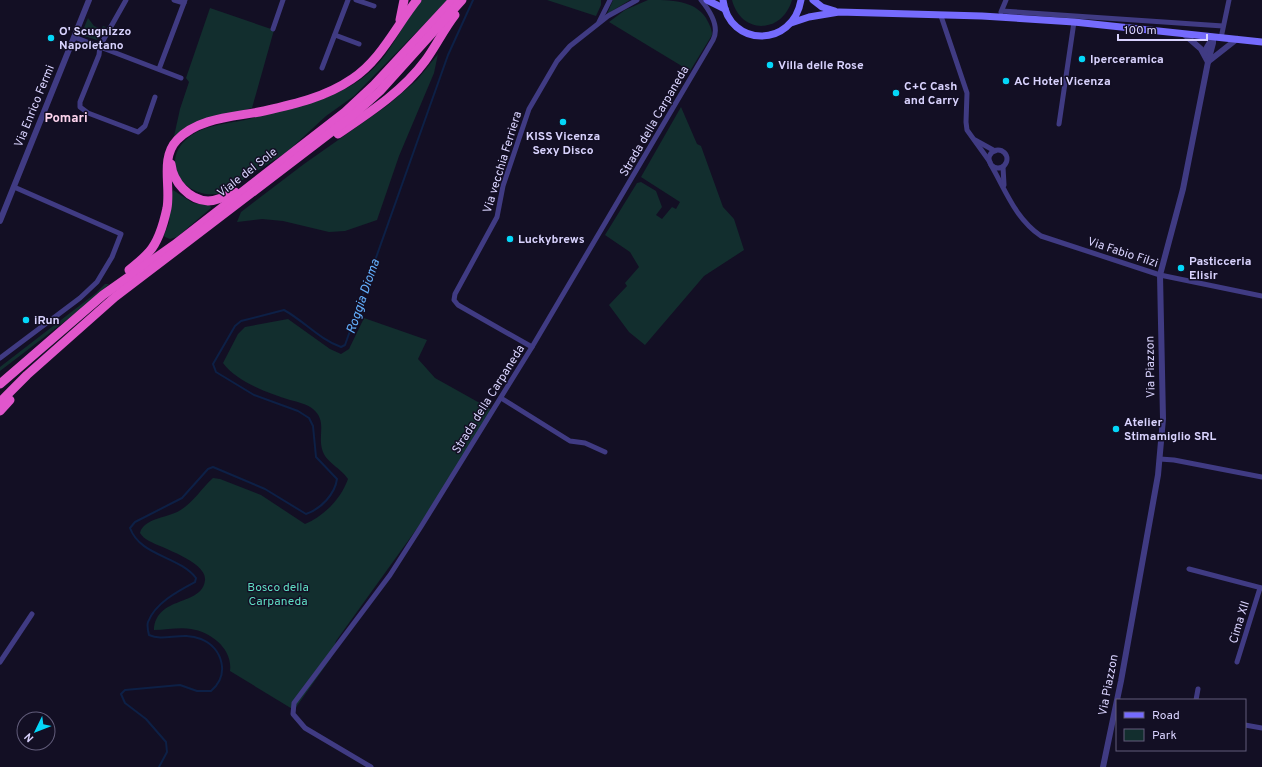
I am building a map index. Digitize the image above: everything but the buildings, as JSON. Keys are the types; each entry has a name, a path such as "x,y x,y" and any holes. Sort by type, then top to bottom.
{"highway":[{"path":"398,23 404,0"},
{"path":"103,295 150,252 160,231 167,206 166,180 169,155 176,141 189,130 203,123 297,103 322,95 353,79 378,54 398,23 410,0"},
{"path":"398,23 417,0"},
{"name":"Viale del Sole","path":"58,347 115,297 351,117 453,0"},
{"name":"Viale del Sole","path":"41,347 103,295 174,245 377,88 462,0"},
{"path":"290,165 368,114 407,81 424,63 452,19 469,0"},
{"path":"169,155 171,171 176,180 185,191 195,198 209,201 223,198 259,179"},
{"path":"0,384 41,347"},
{"path":"0,391 41,347"},
{"path":"0,402 58,347"},
{"path":"0,411 58,347"}],"main road":[{"path":"707,0 725,9"},
{"path":"723,0 728,16 739,29 754,35 770,36 778,33 791,23 808,17 839,12 997,17 1074,22 1262,42"},
{"path":"791,23 800,8 801,0"},
{"path":"813,0 822,7 839,12"}],"street":[{"name":"Via Enrico Fermi","path":"0,221 89,0"},
{"path":"126,0 100,46 99,55 80,102 80,107 88,113 138,132 145,126 155,97"},
{"path":"159,69 184,2 174,0"},
{"path":"273,29 284,0"},
{"path":"322,68 348,0"},
{"path":"356,0 374,6"},
{"path":"605,0 606,8"},
{"name":"Via vecchia Ferriera","path":"596,26 610,0"},
{"name":"Via vecchia Ferriera","path":"532,347 458,305 454,300 455,294 497,216 503,186 529,109 557,61 570,46 596,26 623,6 637,0"},
{"name":"Strada della Carpaneda","path":"372,767 305,728 293,714 294,703 390,575 532,347 716,34 714,20 701,0"},
{"path":"997,17 1002,11 1006,0"},
{"path":"1221,38 1229,0"},
{"path":"1002,11 1224,26"},
{"path":"941,16 967,93 966,122 971,136 983,145 995,151 1002,151 1007,156 1003,167 995,168 990,164 989,157 995,151"},
{"path":"1058,124 1074,22"},
{"path":"1186,34 1201,49 1207,59 1237,39"},
{"path":"335,35 359,44"},
{"path":"74,37 181,78"},
{"name":"Via Piazzon","path":"1116,699 1160,459 1163,418 1160,275 1183,189 1207,59 1206,49 1213,37"},
{"name":"Via Fabio Filzi","path":"971,136 1004,186 1010,203 1019,217 1029,228 1041,236 1160,275 1262,296"},
{"name":"Via Fabio Filzi","path":"1003,167 1004,186"},
{"path":"0,358 80,298 97,282 112,257 121,234 14,187"},
{"path":"501,398 570,441 585,443 605,452"},
{"path":"1160,459 1174,460 1262,477"},
{"name":"Cima XII","path":"1189,569 1261,588 1237,662"},
{"path":"0,662 32,614"},
{"path":"1196,699 1198,689"},
{"name":"Via Piazzon","path":"1103,767 1116,701"},
{"path":"1246,725 1262,728"}],"green space":[{"path":"420,0 448,0 354,96 326,116 287,152 222,193 209,194 197,192 187,186 180,178 176,169 175,158 180,147 189,137 203,129 314,102 345,89 359,81 372,70 386,54"},
{"path":"547,0 601,0 601,5 596,16"},
{"path":"613,0 630,0 607,14"},
{"path":"648,0 665,0 688,4 701,12 706,18 711,28 712,35 690,71 609,22 625,10"},
{"path":"732,0 792,0 787,11 780,19 771,24 762,26 752,24 744,20 737,11"},
{"path":"210,8 274,30 252,108 197,122 173,141 180,109 189,82 186,78"},
{"path":"88,18 94,26 101,29 103,26 106,27 97,40 81,35"},
{"path":"438,54 434,73 399,156 377,220 345,231 329,232 283,221 262,219 237,222 241,212 304,164 388,105 417,80"},
{"path":"681,107 697,144 701,146 723,207 734,219 744,250 704,276 645,345 629,332 609,305 627,286 625,283 639,267 630,252 605,235 637,183 641,182 656,191 662,207 656,215 662,219 672,207 676,209 680,202 641,177"},
{"path":"173,190 193,203 210,205 211,208 177,237 170,239 164,235 169,223 171,194"},
{"path":"105,284 109,284 94,299 0,371 0,367 96,293"},
{"name":"Bosco della Carpaneda","path":"364,318 427,340 418,359 435,378 494,411 418,527 336,641 331,658 294,710 230,671 230,663 224,649 213,638 206,634 187,628 154,630 157,619 162,611 196,594 202,588 205,580 204,573 199,567 183,556 148,540 140,533 142,528 151,521 184,508 213,478 220,479 261,495 305,524 325,512 341,493 348,479 326,458 324,454 321,443 320,418 311,407 272,394 254,386 236,376 223,363 238,334 245,327 288,319 330,349 341,354 349,349"}],"waterway":[{"name":"Roggia Dioma","path":"159,767 167,752 166,742 146,719 125,703 121,694 125,690 180,685 197,691 211,691 217,685 221,677 222,670 219,655 215,649 209,643 201,639 187,636 155,637 149,635 148,622 151,615 161,603 181,589 195,582 196,578 180,565 142,545 130,528 135,522 182,498 208,469 213,467 265,489 306,514 317,509 330,495 336,485 337,479 316,457 313,426 309,418 298,411 254,395 216,372 213,364 235,326 241,321 284,310 333,344 341,347 345,345 448,55 473,0"}],"place":[{"name":"O' Scugnizzo Napoletano","path":"51,38"},
{"name":"Iperceramica","path":"1082,59"},
{"name":"Villa delle Rose","path":"770,65"},
{"name":"AC Hotel Vicenza","path":"1006,81"},
{"name":"C+C Cash and Carry","path":"896,93"},
{"name":"KISS Vicenza Sexy Disco","path":"563,122"},
{"name":"Luckybrews","path":"510,239"},
{"name":"Pasticceria Elisir","path":"1181,268"},
{"name":"iRun","path":"26,320"},
{"name":"Atelier Stimamiglio SRL","path":"1116,429"}],"district":[{"name":"Pomari","path":"66,117"}]}
